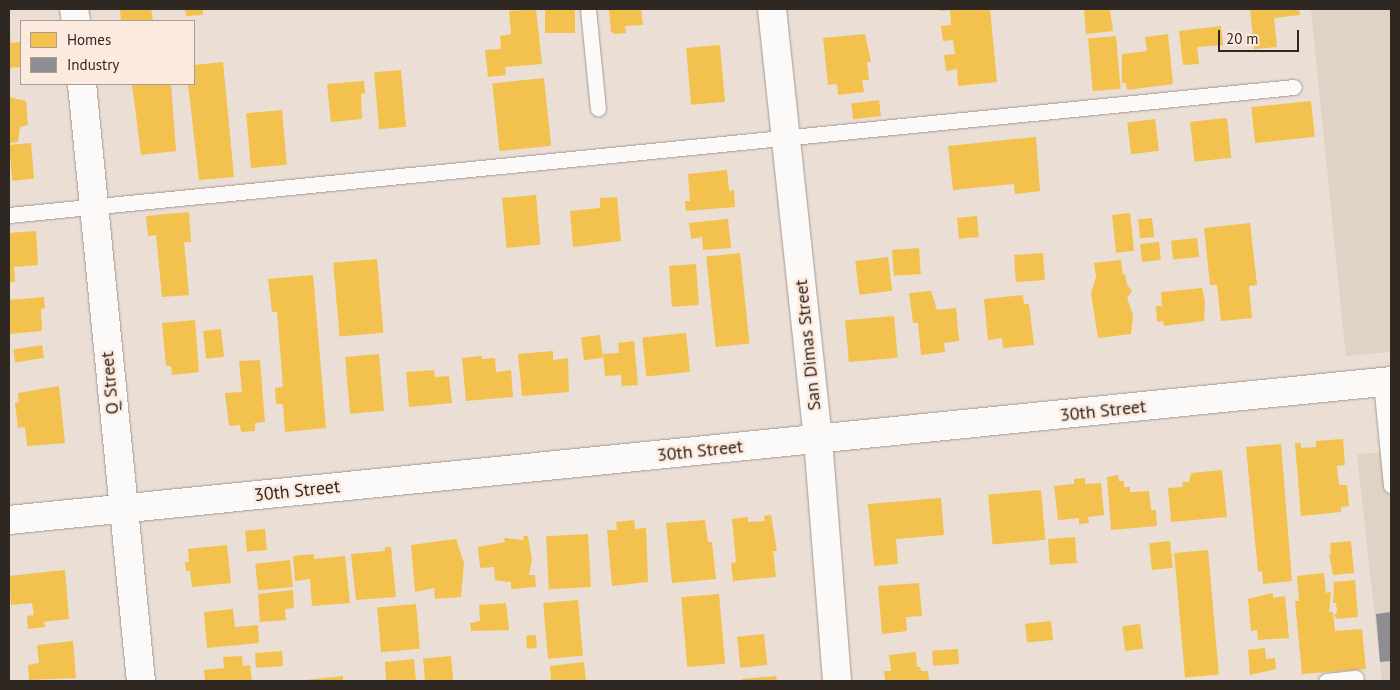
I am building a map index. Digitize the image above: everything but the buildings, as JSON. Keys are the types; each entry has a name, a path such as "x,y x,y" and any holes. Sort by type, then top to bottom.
{"street":[{"name":"San Dimas Street","path":"772,9 818,439 838,681"},
{"name":"Q Street","path":"82,85 122,509 141,681"},
{"name":"30th Street","path":"9,520 1386,382"}],"lane":[{"path":"588,9 598,109"},
{"path":"9,215 1294,87"},
{"path":"1386,382 1391,486"},
{"path":"1326,681 1356,678"}],"shaded area":[{"path":"1311,9 1391,9 1391,352 1346,356"},
{"path":"1391,452 1391,681 1382,681 1357,454"}]}
